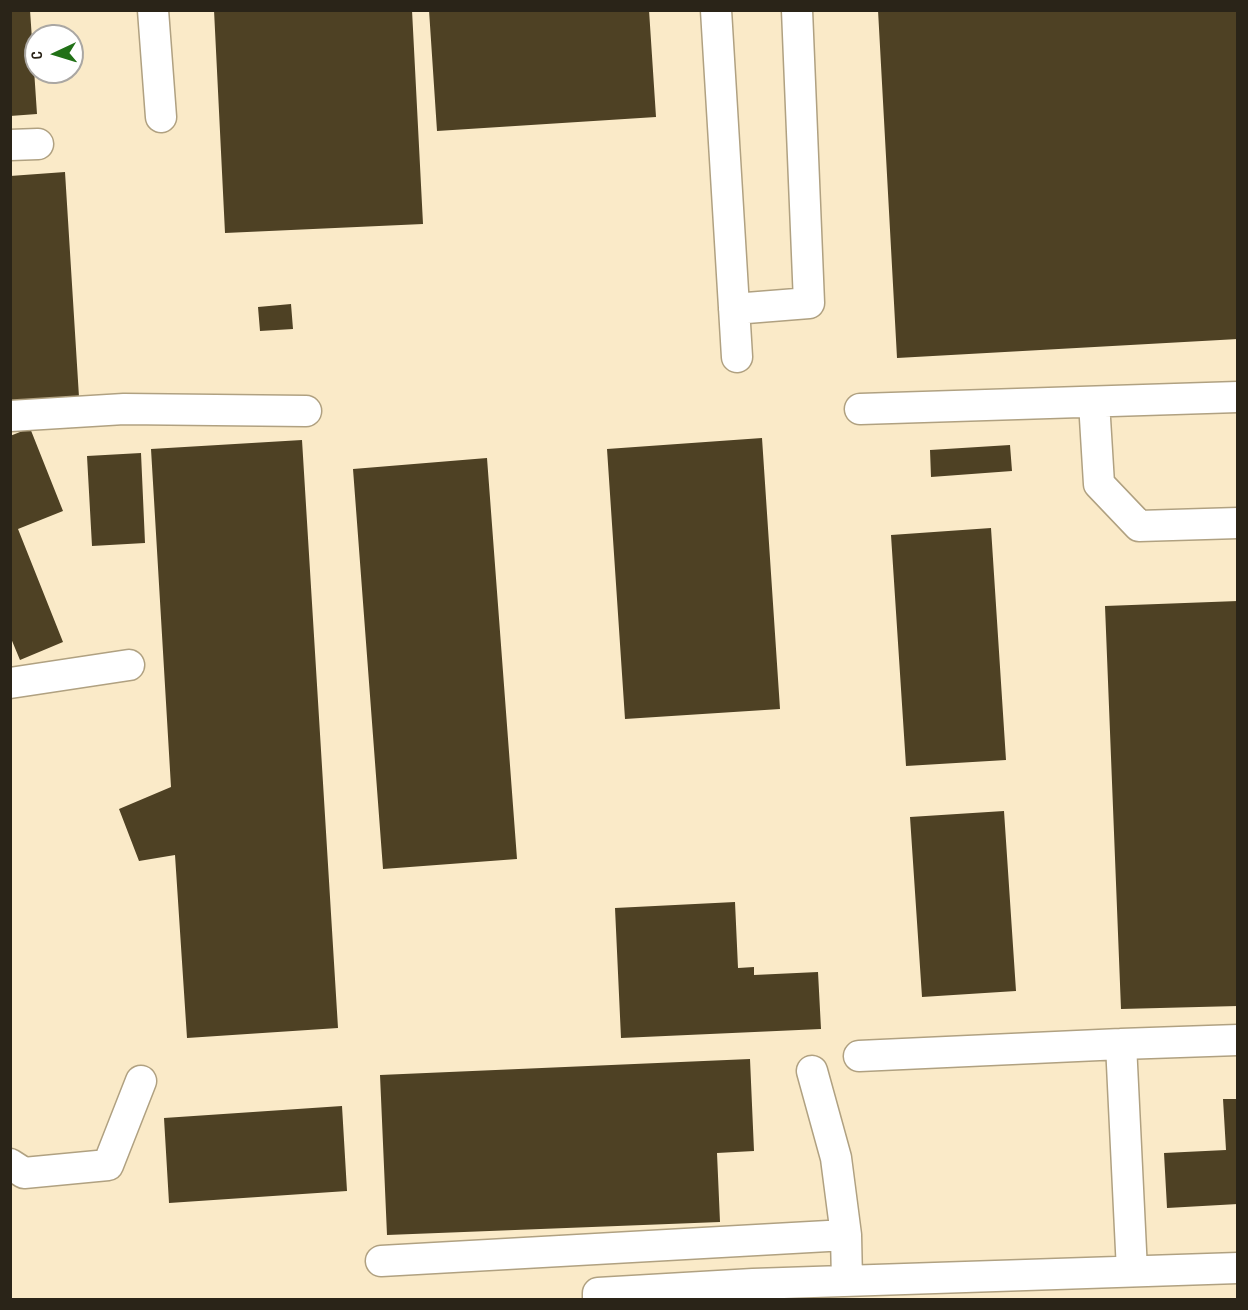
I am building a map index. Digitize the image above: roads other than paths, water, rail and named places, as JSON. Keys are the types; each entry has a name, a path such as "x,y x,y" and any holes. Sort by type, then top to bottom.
{"lane":[{"path":"153,10 161,117"},
{"path":"716,10 737,357"},
{"path":"734,309 810,303 798,10"},
{"path":"860,409 1238,397"},
{"path":"1094,402 1099,484 1139,526 1238,523"},
{"path":"10,416 124,409 306,411"},
{"path":"10,683 129,665"},
{"path":"859,1056 1238,1040"},
{"path":"1121,1044 1132,1271"},
{"path":"812,1071 836,1158 846,1235 847,1281"},
{"path":"10,1164 24,1173 108,1165 141,1082"},
{"path":"381,1261 846,1235"},
{"path":"598,1299 598,1293 748,1292 847,1281 1238,1268"}]}
